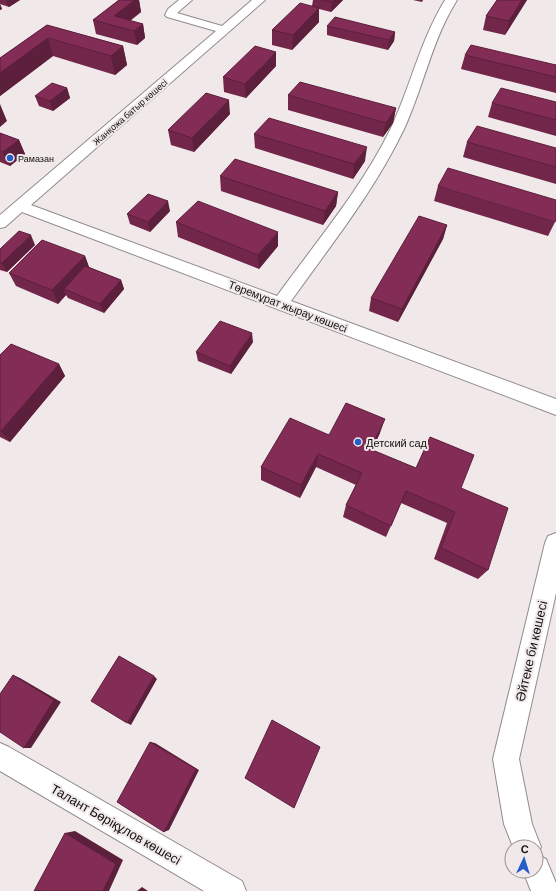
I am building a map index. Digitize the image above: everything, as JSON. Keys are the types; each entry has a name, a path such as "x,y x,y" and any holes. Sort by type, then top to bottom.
{"street":[{"path":"186,0 172,11 171,15 224,30"},
{"name":"Жанқожа батыр көшесі","path":"0,223 259,0"},
{"path":"280,304 352,203 389,145 405,110 428,46 451,0"},
{"name":"Төремұрат жырау көшесі","path":"20,206 556,407"},
{"name":"Әйтеке би көшесі","path":"524,839 518,824 506,759 556,543"},
{"name":"Талант Бөріқұлов көшесі","path":"0,756 232,891"},
{"path":"540,879 545,891"}],"building":[{"path":"119,0 135,0 114,16 143,24 134,31 93,20"},
{"path":"321,0 334,0 332,2"},
{"path":"497,0 522,0 509,21 486,16"},
{"path":"300,3 319,8 293,35 272,30"},
{"path":"335,17 395,32 389,40 327,26"},
{"path":"47,25 123,46 111,56 48,38 0,73 0,58"},
{"path":"471,45 556,65 556,77 465,55"},
{"path":"255,46 276,52 245,84 223,77"},
{"path":"300,82 396,108 386,123 288,95"},
{"path":"52,83 67,88 50,101 35,96"},
{"path":"501,88 556,102 556,120 492,103"},
{"path":"206,93 229,100 192,138 168,130"},
{"path":"269,118 367,147 354,164 254,134"},
{"path":"477,126 556,148 556,167 467,142"},
{"path":"0,133 19,140 3,152 0,150"},
{"path":"235,159 338,192 325,211 220,176"},
{"path":"448,168 556,200 555,222 438,186"},
{"path":"148,194 168,201 148,222 127,214"},
{"path":"198,201 278,232 258,255 176,222"},
{"path":"419,216 447,225 402,309 371,298"},
{"path":"19,231 31,235 2,263 0,262 0,249"},
{"path":"42,240 85,256 52,290 9,273"},
{"path":"85,266 121,280 100,304 64,289"},
{"path":"220,321 252,333 230,366 196,352"},
{"path":"11,344 59,364 1,431 0,355"},
{"path":"346,403 385,419 370,449 416,468 430,437 474,455 461,488 508,508 488,570 441,548 455,512 406,491 391,526 346,505 362,473 318,454 301,485 261,467 290,418 329,435"},
{"path":"119,656 154,676 127,723 91,701"},
{"path":"13,675 54,700 24,748 0,732 0,694"},
{"path":"272,720 320,747 294,808 245,778"},
{"path":"150,742 196,769 164,832 117,802"},
{"path":"65,833 116,864 103,891 34,891"}],"place":[{"name":"Рамазан","path":"10,158"},
{"name":"Детский сад","path":"358,442"}]}
